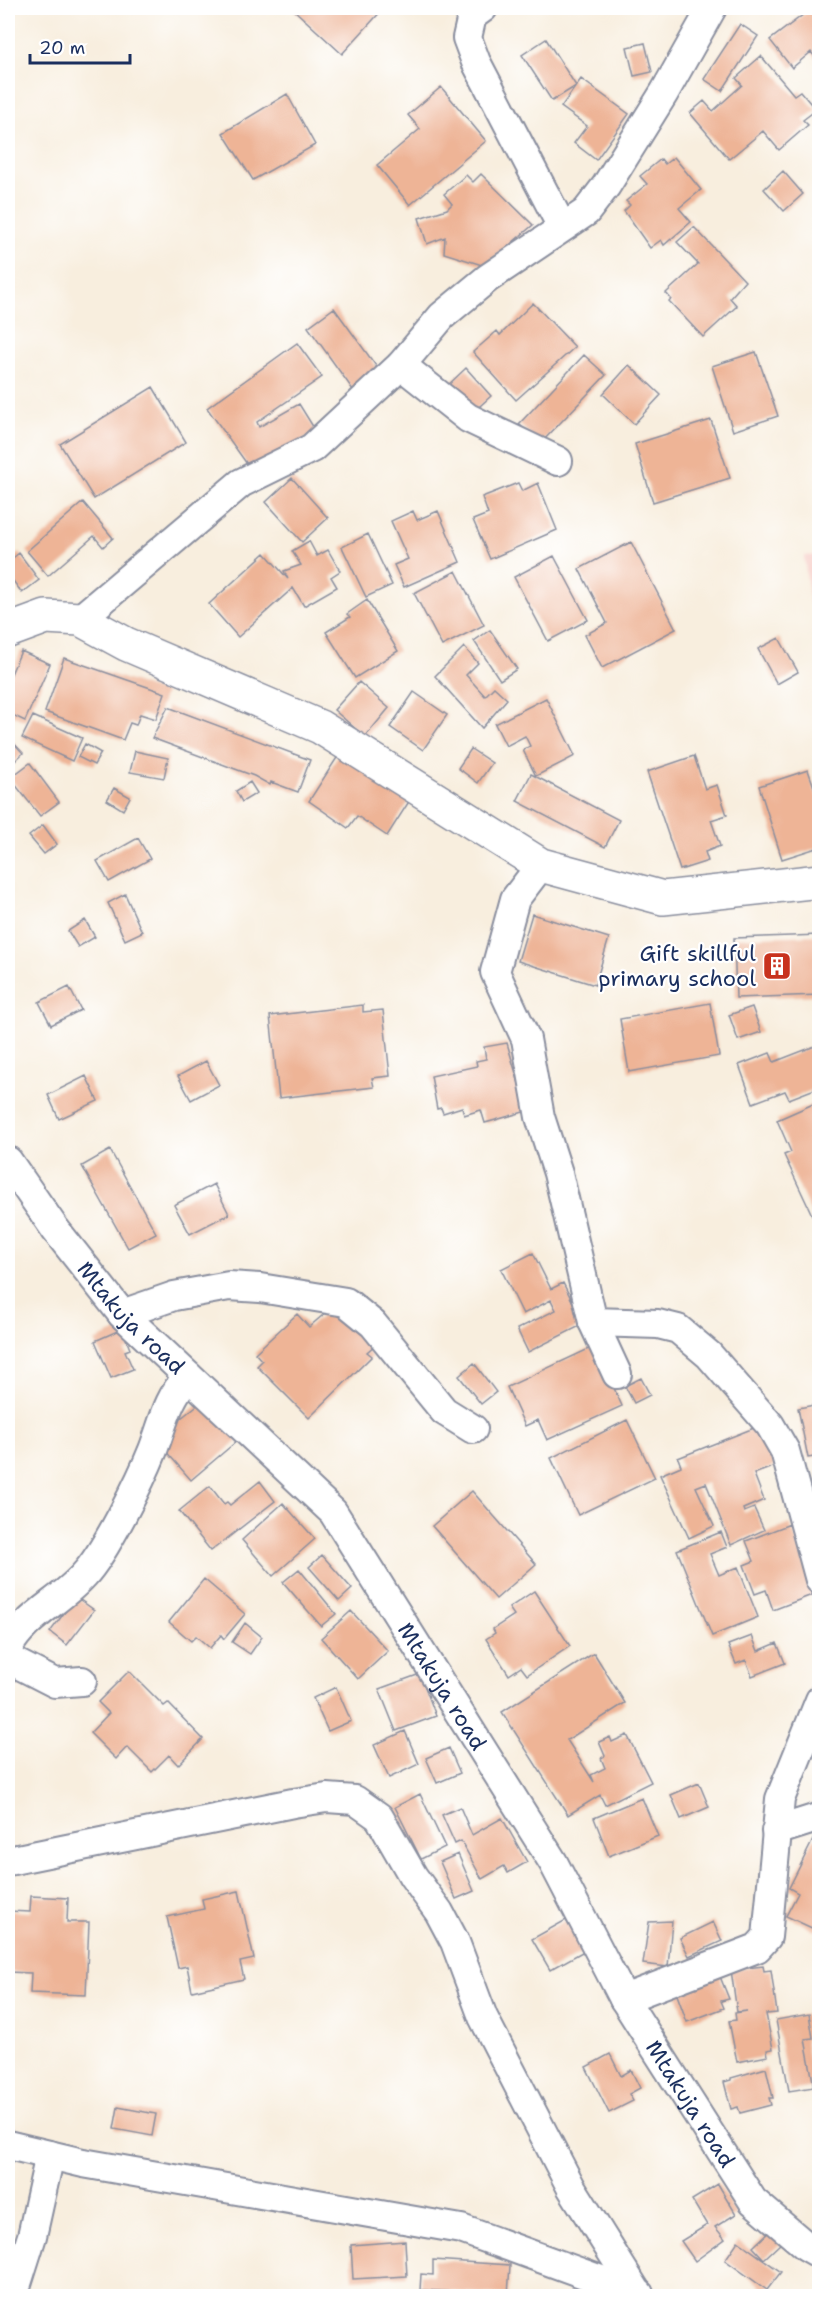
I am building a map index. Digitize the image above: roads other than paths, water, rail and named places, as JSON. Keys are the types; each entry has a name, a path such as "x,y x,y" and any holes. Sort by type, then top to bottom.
{"street":[{"path":"483,8 472,16 467,38 476,62 562,227"},
{"path":"80,620 241,483 312,448 401,365 442,316 488,278 586,212 606,186 664,93 712,8"},
{"path":"401,365 468,418 558,461"},
{"path":"8,631 46,617 80,620 126,644 320,727 541,865 663,898 819,881"},
{"path":"541,865 515,899 495,972 526,1039 540,1117 558,1173 593,1322 617,1374"},
{"name":"Mtakuja road","path":"8,1161 55,1229 122,1314 333,1512 553,1862 624,1999 753,2201 819,2254"},
{"path":"122,1314 174,1296 229,1286 260,1288 346,1302 373,1324 444,1411 472,1429"},
{"path":"593,1322 658,1324 678,1329 709,1355 770,1425 785,1451 819,1580"},
{"path":"8,1648 28,1624 84,1575 106,1540 152,1452 173,1393 188,1376"},
{"path":"8,1659 55,1683 82,1681"},
{"path":"624,1999 757,1948 766,1937 776,1831 785,1782 819,1700"},
{"path":"8,1861 292,1803 327,1798 355,1800 379,1817 413,1876 439,1912 455,1942 483,2017 566,2176 639,2294"},
{"path":"776,1831 819,1817"},
{"path":"8,2145 50,2156 340,2210 461,2229 639,2294"},
{"path":"13,2296 32,2235 50,2156"}],"place":[{"name":"Gift skillful primary school","path":"777,966"}]}
